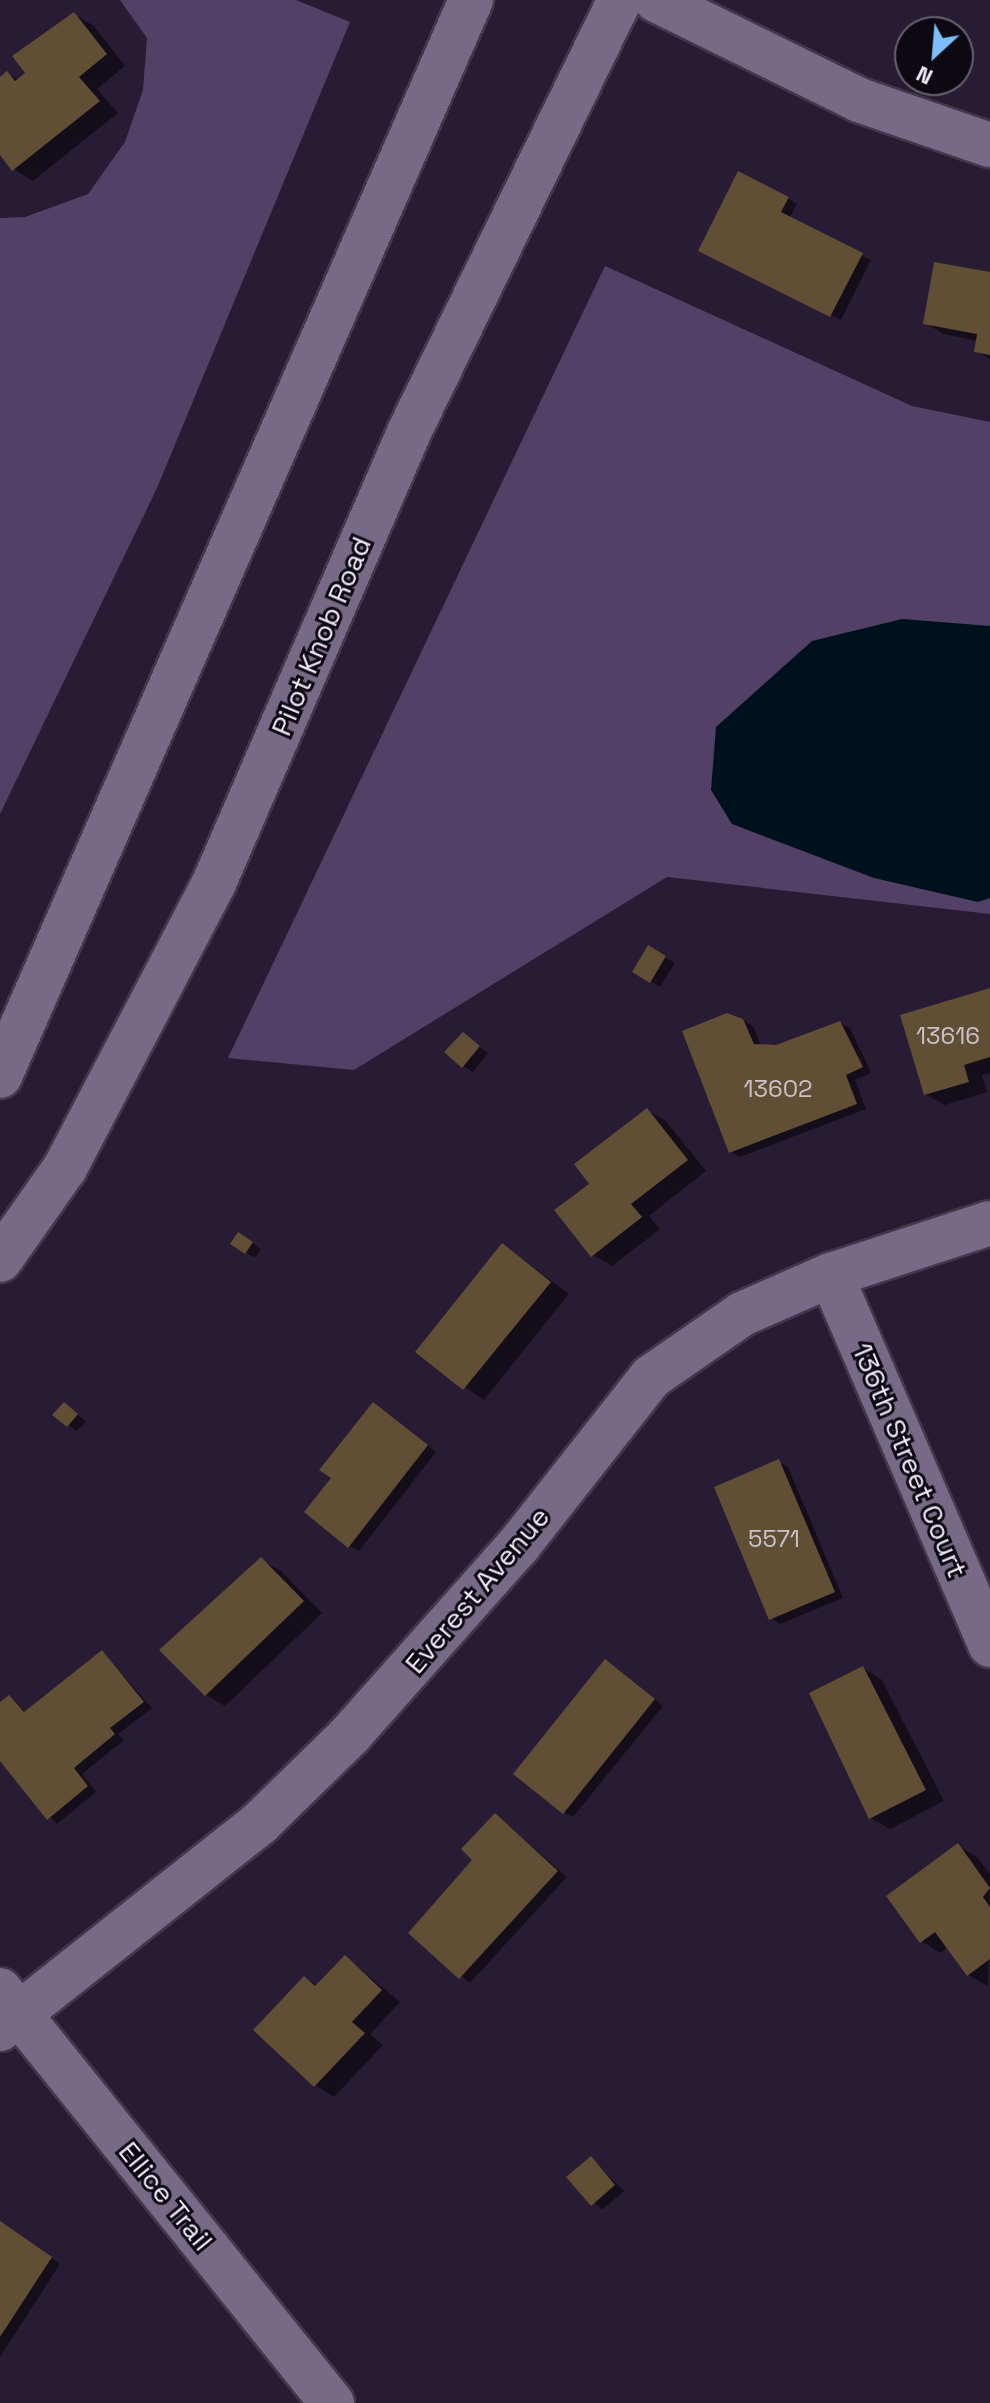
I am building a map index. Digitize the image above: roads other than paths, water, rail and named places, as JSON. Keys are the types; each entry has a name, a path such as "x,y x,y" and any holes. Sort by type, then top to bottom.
{"main road":[{"path":"0,1076 471,0"},
{"name":"Pilot Knob Road","path":"0,1260 65,1168 214,883 409,432 620,0"},
{"path":"656,0 859,100 990,145"},
{"name":"Everest Avenue","path":"6,2010 261,1822 350,1735 518,1546 651,1377 742,1314 831,1275 990,1223"},
{"name":"136th Street Court","path":"831,1275 990,1645"},
{"name":"Ellice Trail","path":"6,2010 332,2403"}],"water":[{"path":"902,619 990,626 990,898 978,902 874,878 732,824 711,790 716,727 812,641"}]}
